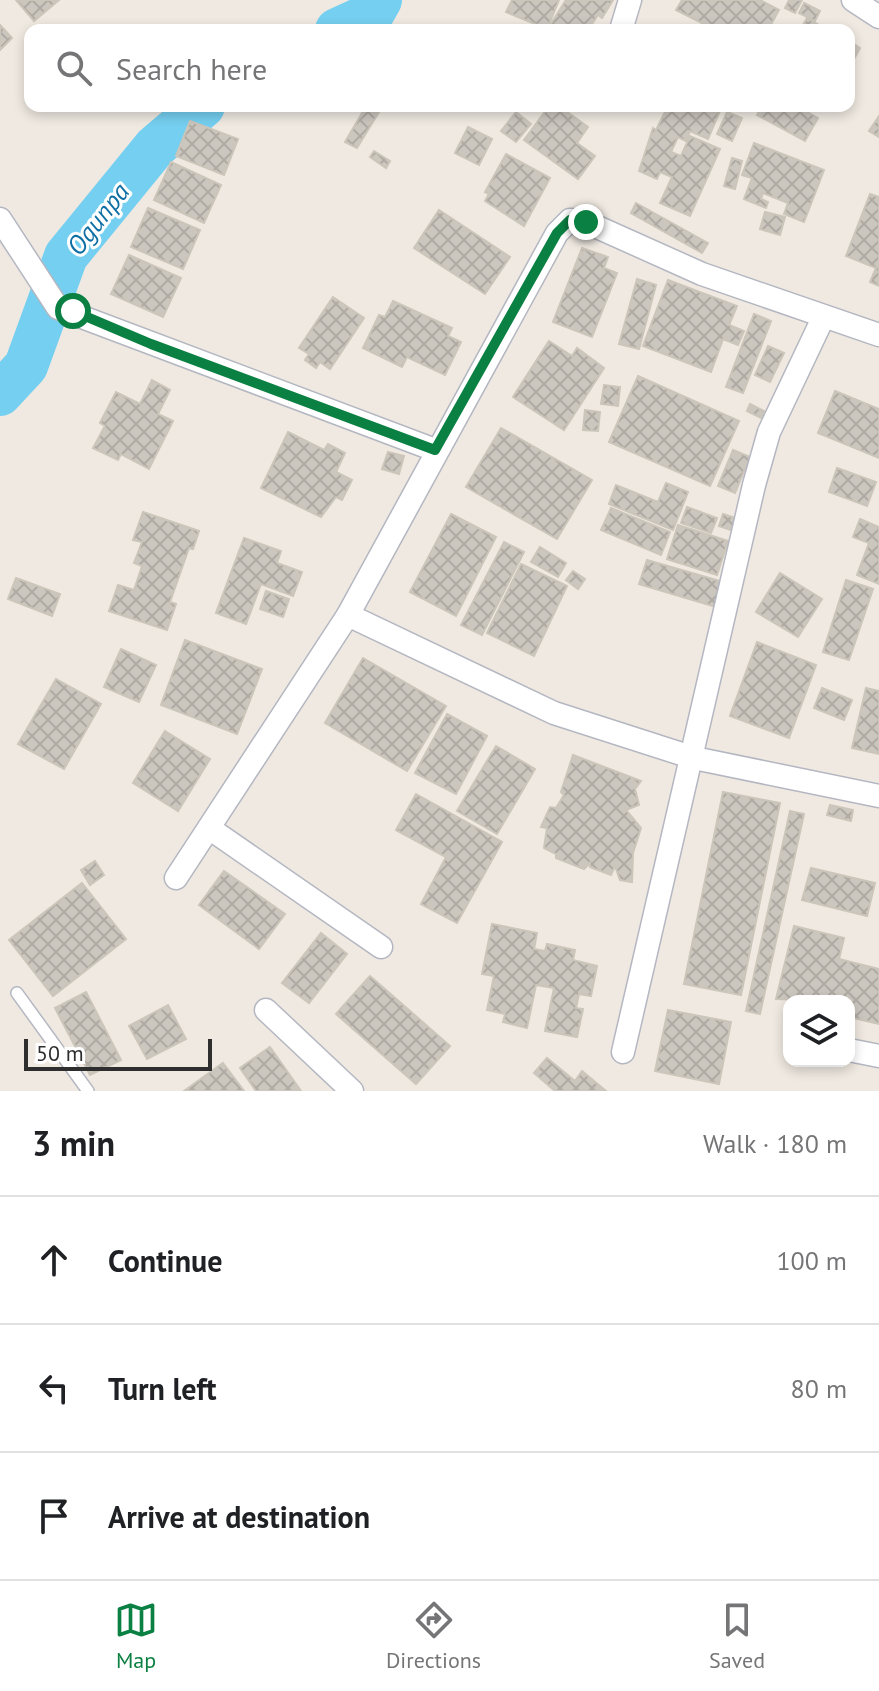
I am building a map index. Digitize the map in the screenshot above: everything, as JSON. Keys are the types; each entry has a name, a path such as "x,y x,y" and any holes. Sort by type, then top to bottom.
{"street":[{"path":"623,24 630,0"},
{"path":"853,0 879,17"},
{"path":"0,219 58,308 73,311 151,344 435,450"},
{"path":"176,878 348,615 435,450 557,233 570,220 586,222 702,274 879,335"},
{"path":"623,1052 769,432 823,318"},
{"path":"348,615 554,713 694,758 879,796"},
{"path":"209,828 381,947"},
{"path":"266,1010 352,1091"},
{"path":"855,1051 879,1056"}],"lane":[{"path":"17,993 88,1091"}],"building":[{"path":"16,0 59,0 34,21"},
{"path":"512,0 559,0 549,24 535,24 506,12"},
{"path":"566,0 613,0 602,18 598,15 592,24 551,24"},
{"path":"682,0 760,0 779,10 771,24 704,24 676,10"},
{"path":"789,0 802,0 795,13 785,8"},
{"path":"804,3 820,11 815,21 799,13"},
{"path":"807,18 818,24 804,24"},
{"path":"0,25 12,38 0,50"},
{"path":"362,112 379,112 357,148 345,142"},
{"path":"516,112 531,124 516,142 501,131"},
{"path":"545,112 567,112 588,127 577,143 595,156 578,179 524,140"},
{"path":"665,112 720,112 708,139 690,131 686,141 678,137 671,152 681,156 690,136 720,149 690,216 660,203 672,177 660,172 657,179 639,171 653,128 656,130"},
{"path":"727,112 742,118 732,141 717,134"},
{"path":"759,112 808,112 818,118 805,141 757,115"},
{"path":"879,116 879,137 869,131"},
{"path":"190,121 238,139 224,175 176,156"},
{"path":"468,127 492,139 479,165 455,153"},
{"path":"754,143 824,170 804,222 784,214 788,203 763,193 761,199 768,202 766,208 744,199 752,178 742,175"},
{"path":"374,151 390,161 386,168 370,157"},
{"path":"506,154 550,178 524,226 485,201 489,194 485,192"},
{"path":"732,158 742,161 735,189 724,186"},
{"path":"171,162 221,185 204,223 154,200"},
{"path":"870,194 879,197 879,286 870,282 876,268 846,256"},
{"path":"636,203 708,243 702,253 631,213"},
{"path":"148,208 200,230 183,269 131,247"},
{"path":"439,210 510,257 485,294 414,248"},
{"path":"765,212 785,217 780,235 760,229"},
{"path":"582,248 608,257 604,268 617,273 592,337 553,322"},
{"path":"129,255 181,278 163,317 111,294"},
{"path":"637,279 656,285 639,349 619,344"},
{"path":"668,280 737,306 729,325 744,331 738,345 723,339 711,372 643,346"},
{"path":"333,297 364,318 330,369 320,362 316,368 305,360 309,354 299,348"},
{"path":"393,301 452,328 448,336 461,342 445,375 407,357 402,367 363,348 379,315 385,317"},
{"path":"754,314 771,321 743,393 726,387"},
{"path":"549,341 572,356 577,348 604,368 564,430 513,397"},
{"path":"768,346 784,353 770,382 755,375"},
{"path":"638,376 739,421 710,486 609,442"},
{"path":"152,380 170,390 158,414 173,421 149,469 121,454 118,460 93,448 105,426 100,423 116,392 140,404"},
{"path":"604,385 620,387 618,406 601,404"},
{"path":"835,391 879,409 879,458 818,433"},
{"path":"750,404 764,411 761,418 747,411"},
{"path":"585,410 600,412 598,431 583,430"},
{"path":"501,428 592,480 557,539 466,487"},
{"path":"288,432 324,450 328,444 345,453 336,472 352,480 342,500 336,497 321,517 261,488"},
{"path":"733,450 750,457 735,493 718,486"},
{"path":"388,452 404,456 399,474 382,469"},
{"path":"837,468 876,482 867,506 829,492"},
{"path":"666,483 688,492 673,530 609,504 616,485 658,502"},
{"path":"687,507 717,518 711,533 681,523"},
{"path":"611,508 670,532 661,555 601,530"},
{"path":"143,512 199,531 193,549 189,548 170,602 176,604 167,630 109,611 118,585 134,590 142,566 134,563 142,542 133,540"},
{"path":"451,514 496,537 456,616 410,592"},
{"path":"723,514 738,519 734,531 719,526"},
{"path":"860,519 879,527 879,584 857,575 869,543 853,537"},
{"path":"678,525 728,541 717,575 667,559"},
{"path":"244,538 281,551 277,563 302,572 293,596 261,584 246,624 216,613"},
{"path":"504,542 524,552 482,635 461,625"},
{"path":"540,547 566,563 558,577 531,562"},
{"path":"647,560 723,582 716,607 639,584"},
{"path":"521,564 567,586 534,656 487,633"},
{"path":"573,571 585,579 578,589 566,580"},
{"path":"780,573 822,599 798,637 756,612"},
{"path":"16,578 60,594 52,616 8,599"},
{"path":"846,580 873,589 849,660 823,652"},
{"path":"266,591 289,599 283,617 260,609"},
{"path":"185,640 262,669 237,734 161,705"},
{"path":"757,642 816,665 789,738 730,716"},
{"path":"121,649 156,665 139,702 104,687"},
{"path":"363,658 446,706 407,771 325,723"},
{"path":"56,679 101,704 64,769 18,744"},
{"path":"822,688 852,700 844,720 814,708"},
{"path":"866,688 879,691 879,754 852,748"},
{"path":"447,714 487,736 456,794 415,773"},
{"path":"165,731 210,759 178,811 133,783"},
{"path":"496,746 535,769 497,834 457,811"},
{"path":"573,755 641,781 635,789 639,805 626,810 641,828 633,853 632,882 620,880 615,866 611,875 590,867 590,863 584,869 556,858 556,854 544,848 547,828 541,827 550,807 556,808 564,795 561,792"},
{"path":"723,792 780,803 741,995 684,984"},
{"path":"416,794 502,842 457,923 421,904 446,857 396,830"},
{"path":"830,805 853,810 851,821 827,815"},
{"path":"790,811 804,814 760,1014 746,1011"},
{"path":"95,861 104,875 90,885 81,870"},
{"path":"811,868 875,883 867,916 802,900"},
{"path":"224,871 285,914 259,949 199,905"},
{"path":"82,883 126,939 53,996 9,940"},
{"path":"492,924 537,933 534,949 545,951 547,944 575,950 573,960 597,966 591,996 579,994 576,1008 583,1009 577,1037 545,1031 554,988 536,985 527,1028 503,1022 505,1014 487,1010 494,976 482,974"},
{"path":"794,926 844,938 839,959 879,969 879,1024 855,1018 855,995 783,995 783,999 776,999"},
{"path":"321,933 347,954 309,1003 282,983"},
{"path":"370,976 450,1046 416,1084 336,1014"},
{"path":"86,992 121,1060 90,1075 55,1008"},
{"path":"168,1005 186,1039 147,1059 129,1026"},
{"path":"668,1010 731,1022 719,1084 655,1071"},
{"path":"270,1047 301,1091 256,1091 240,1068"},
{"path":"547,1058 575,1081 582,1071 606,1091 555,1091 534,1073"},
{"path":"223,1063 244,1091 184,1091"}],"waterway":[{"name":"Ogunpa","path":"350,24 372,14 380,0"},
{"name":"Ogunpa","path":"0,394 26,366 66,256 155,147 196,112"}],"route":[{"path":"73,311 151,344 435,450 557,233 570,220 586,222"}]}
